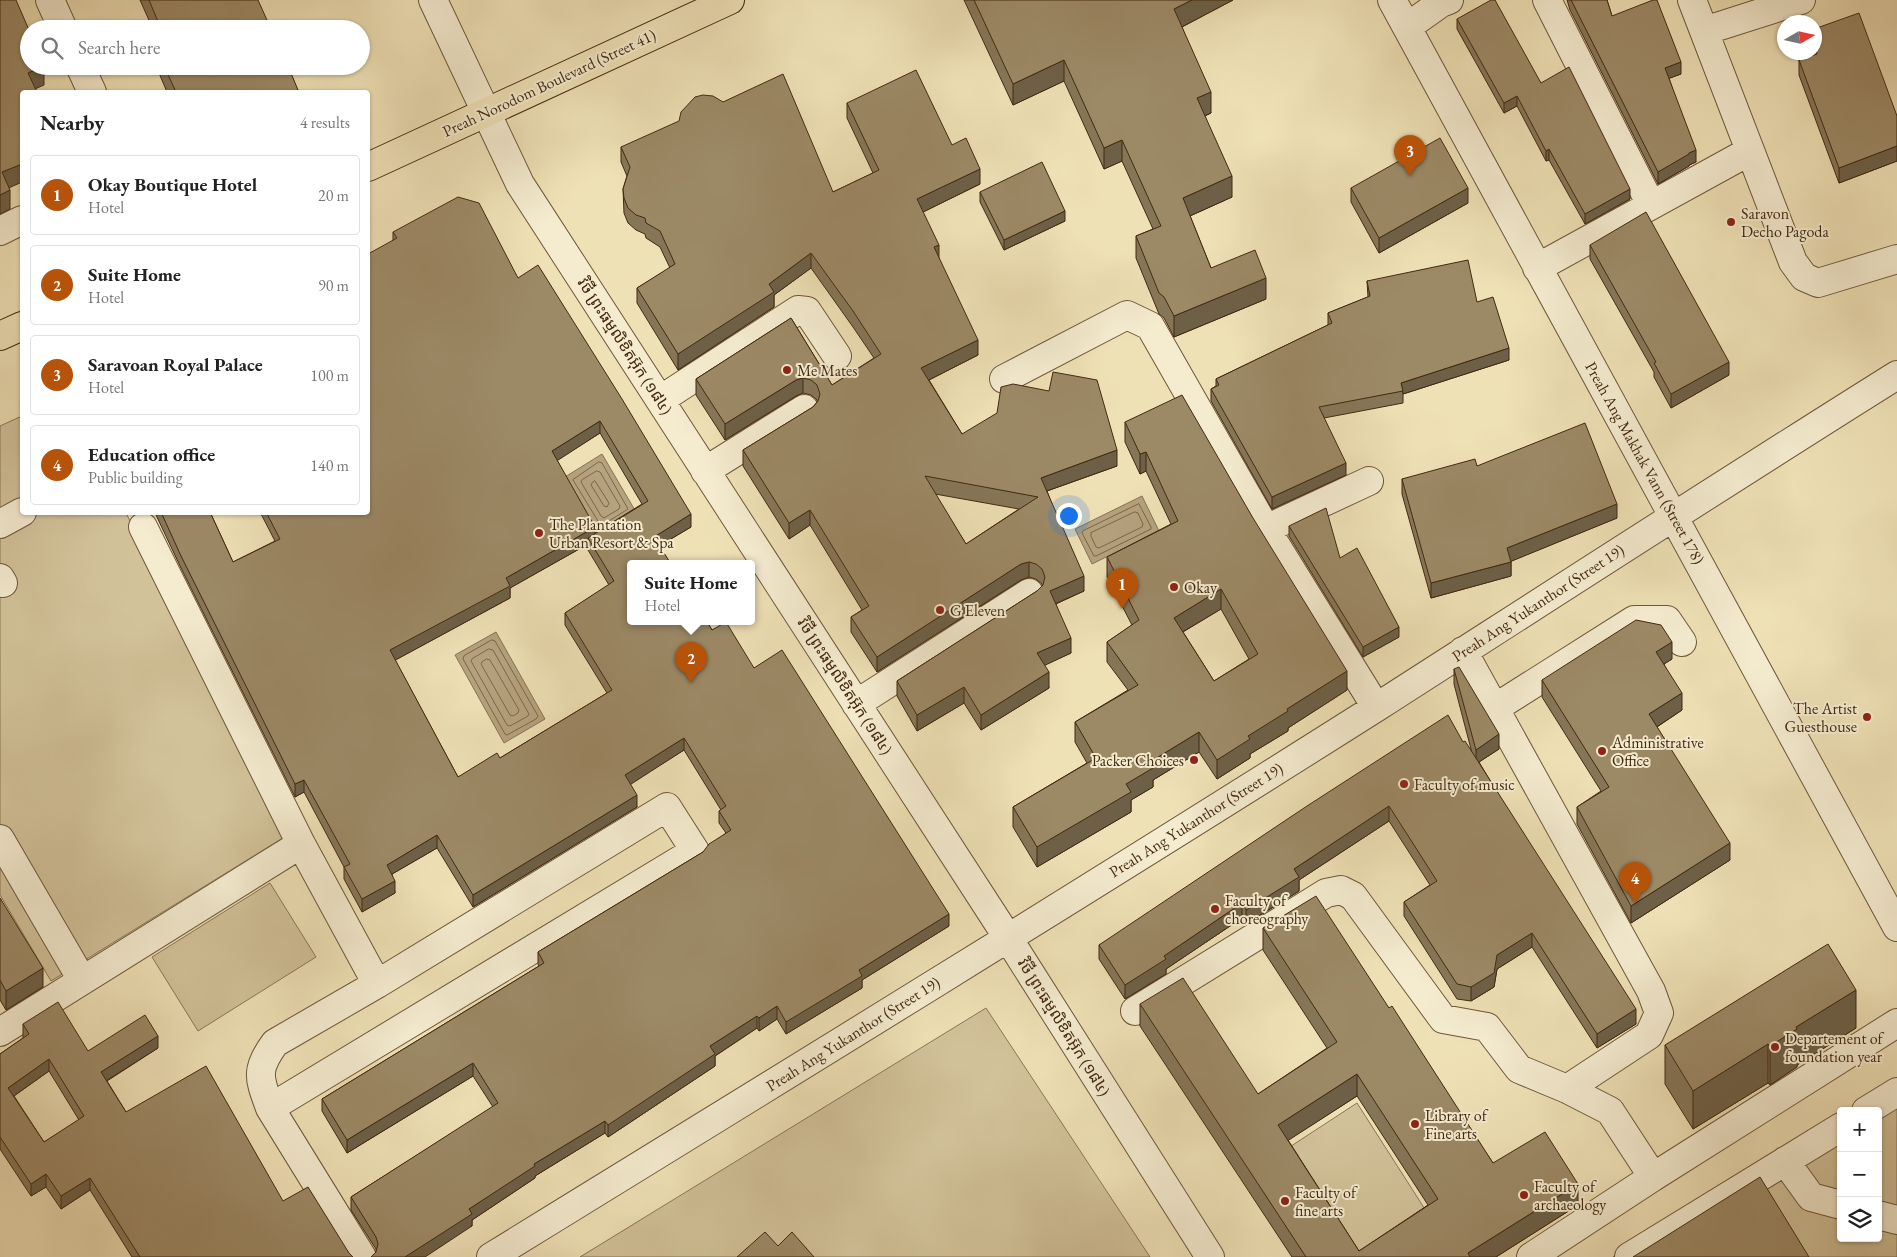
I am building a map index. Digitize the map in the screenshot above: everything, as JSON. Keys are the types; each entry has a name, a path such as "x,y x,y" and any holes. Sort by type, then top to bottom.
{"main road":[{"name":"Preah Norodom Boulevard (Street 41)","path":"370,166 730,0"},
{"path":"0,336 20,327"}],"street":[{"path":"50,0 59,20"},
{"name":"វិថី ព្រះធម្មលិខិតអ៊ុក (១៨៤)","path":"433,0 520,184 1008,938 1210,1257"},
{"name":"Preah Ang Makhak Vann (Street 178)","path":"1392,0 1895,919"},
{"path":"1406,27 1441,3 1449,0"},
{"path":"1547,0 1651,205"},
{"path":"1692,0 1793,262 1804,277 1818,283 1897,259"},
{"path":"1704,31 1773,4 1801,0"},
{"path":"84,75 91,90"},
{"path":"1537,268 1750,151"},
{"path":"0,231 20,221"},
{"path":"660,400 798,310 807,311 837,356"},
{"path":"1004,379 1127,316 1150,326 1266,528 1376,707"},
{"name":"Preah Ang Yukanthor (Street 19)","path":"491,1257 1008,938 1376,707 1674,515 1897,375"},
{"path":"705,470 804,409"},
{"path":"1266,528 1369,481"},
{"path":"0,524 20,513"},
{"path":"143,527 301,844 377,984"},
{"path":"856,704 1029,593"},
{"path":"1495,708 1634,620 1667,620 1682,642"},
{"path":"1463,651 1651,991 1659,1013 1649,1035 1567,1089"},
{"path":"270,1108 695,851 667,807 377,984 275,1043 265,1056 259,1073 270,1108 362,1257"},
{"path":"0,839 82,980"},
{"path":"0,1032 301,844"},
{"path":"1135,1011 1326,893 1341,890 1354,896 1443,1019 1487,1027 1518,1069 1567,1089 1610,1111 1652,1178"},
{"path":"1531,1257 1897,1023"},
{"path":"1873,1107 1897,1092"},
{"path":"1629,1257 1837,1129"},
{"path":"1786,1161 1811,1197 1837,1204"},
{"path":"1882,1216 1897,1220"}],"shaded area":[{"path":"20,417 20,515 127,515 286,836 51,981 0,895 0,426"},
{"path":"270,883 316,957 198,1031 152,957"},
{"path":"986,1008 1150,1257 580,1257"},
{"path":"1897,1082 1897,1257 1613,1257 1837,1119 1837,1242 1882,1242 1882,1107 1857,1107"},
{"path":"1357,1103 1428,1214 1362,1257 1285,1150"}],"water":[{"path":"602,454 636,512 598,534 565,477"},
{"path":"1142,496 1159,531 1092,564 1075,529"},
{"path":"496,632 545,719 504,743 455,655"}],"building":[{"path":"0,0 16,0 25,20 20,20 20,75 29,75 36,90 20,90 20,165 2,172 10,190 0,195"},
{"path":"149,0 258,0 267,20 157,20"},
{"path":"974,0 1192,0 1174,9 1211,92 1197,98 1232,176 1183,198 1211,268 1255,250 1266,278 1174,316 1164,297 1159,293 1136,236 1161,226 1122,140 1104,148 1064,60 1013,84"},
{"path":"1491,0 1495,0 1541,83 1569,67 1630,189 1585,214 1549,149 1546,151 1517,96 1504,103 1457,19"},
{"path":"1571,0 1607,0 1612,16 1657,0 1681,62 1665,68 1696,150 1658,172"},
{"path":"1859,13 1897,116 1897,146 1839,168 1799,60 1822,60 1822,26"},
{"path":"916,70 952,145 966,138 980,169 917,199 939,245 934,247 978,340 921,368 962,434 997,413 1001,387 1013,384 1049,391 1053,372 1097,380 1117,450 1041,478 1084,576 1050,591 1071,638 1037,653 1049,672 981,715 964,687 917,715 897,681 1037,591 1043,585 1045,577 1042,569 1036,564 1029,562 1021,564 877,657 851,617 869,606 810,510 789,523 743,450 813,407 818,401 820,394 817,385 811,380 803,378 796,380 725,424 696,379 791,318 832,385 881,354 811,253 769,284 774,292 678,354 637,288 675,264 660,231 646,223 645,218 636,215 628,208 623,189 630,167 621,147 679,121 681,112 695,97 703,95 713,96 723,102 783,74 833,192 879,170 847,103","holes":["925,476 1038,497 966,544"]},
{"path":"168,75 292,75 298,90 175,90"},
{"path":"1440,138 1468,188 1379,238 1351,188"},
{"path":"1042,162 1065,211 1004,240 980,192"},
{"path":"458,197 479,203 518,278 538,265 691,514 654,537 668,560 627,560 627,625 709,625 712,630 721,625 728,625 754,668 782,650 949,914 859,970 862,976 786,1022 777,1006 759,1018 757,1016 710,1046 715,1054 608,1125 605,1121 534,1164 535,1166 469,1209 472,1214 405,1257 371,1257 376,1252 378,1244 376,1237 351,1197 498,1103 473,1063 347,1140 322,1099 544,963 538,952 703,852 709,844 731,830 719,811 726,806 684,738 625,775 637,795 473,895 437,835 387,865 395,881 362,899 344,867 350,864 304,780 295,784 162,515 211,515 233,562 280,539 268,515 370,515 370,253 397,238 393,232","holes":["600,421 648,501 588,538 614,581 565,613 612,690 500,758 497,753 458,777 390,650 510,586 506,578 595,527 552,451"]},
{"path":"1646,212 1729,362 1671,394 1654,363 1656,362 1590,245"},
{"path":"1468,260 1477,302 1493,297 1509,348 1401,383 1403,391 1319,407 1346,463 1272,497 1211,389 1219,385 1216,379 1332,323 1328,313 1370,296 1367,281"},
{"path":"1182,395 1253,518 1347,671 1287,709 1288,711 1248,736 1250,739 1217,760 1199,732 1150,762 1153,768 1126,784 1131,792 1037,847 1013,807 1096,758 1075,722 1138,685 1107,642 1139,620 1107,557 1178,521 1146,452 1140,454 1125,422","holes":["1221,589 1258,654 1214,681 1174,618"]},
{"path":"1585,423 1617,504 1507,548 1511,562 1431,583 1402,479 1475,459 1477,466"},
{"path":"1326,508 1340,558 1357,548 1399,627 1363,647 1289,526"},
{"path":"1636,620 1661,625 1672,642 1656,652 1682,693 1649,714 1730,843 1631,906 1577,807 1609,787 1542,680"},
{"path":"1459,667 1499,734 1476,750 1454,669"},
{"path":"1448,715 1463,742 1465,741 1636,1009 1597,1034 1532,933 1497,955 1494,973 1471,987 1457,984 1404,902 1437,881 1389,806 1294,869 1299,877 1246,910 1242,903 1164,956 1166,959 1125,985 1099,945 1307,806"},
{"path":"1316,896 1389,1008 1392,1006 1493,1163 1545,1132 1578,1184 1468,1253 1470,1257 1306,1257 1140,1004 1183,978 1258,1094 1337,1042 1263,928","holes":["1357,1074 1438,1199 1359,1251 1278,1125"]},
{"path":"0,898 43,968 6,991 0,980"},
{"path":"1828,944 1856,990 1796,1027 1797,1029 1770,1046 1768,1044 1693,1091 1665,1045"},
{"path":"58,1002 88,1051 145,1015 158,1036 101,1072 126,1112 206,1066 283,1201 308,1187 353,1257 140,1257 90,1178 61,1196 46,1174 31,1184 0,1137 0,1054 29,1034 23,1024","holes":["49,1059 84,1116 44,1142 8,1088"]},
{"path":"1760,1177 1809,1257 1633,1257"},
{"path":"765,1232 778,1246 792,1232 814,1257 737,1257"}],"place":[{"name":"Saravoan Royal Palace","path":"1410,176"},
{"name":"Saravon Decho Pagoda","path":"1731,222"},
{"name":"Me Mates","path":"787,370"},
{"name":"The Plantation Urban Resort & Spa","path":"539,533"},
{"name":"Okay","path":"1174,587"},
{"name":"Okay Boutique Hotel","path":"1122,609"},
{"name":"G Eleven","path":"940,610"},
{"name":"Suite Home","path":"691,683"},
{"name":"The Artist Guesthouse","path":"1867,717"},
{"name":"Administrative Office","path":"1602,751"},
{"name":"Packer Choices","path":"1194,760"},
{"name":"Faculty of music","path":"1404,784"},
{"name":"Education office","path":"1635,903"},
{"name":"Faculty of choreography","path":"1215,909"},
{"name":"Departement of foundation year","path":"1775,1047"},
{"name":"Library of Fine arts","path":"1415,1124"},
{"name":"Faculty of archaeology","path":"1524,1195"},
{"name":"Faculty of fine arts","path":"1285,1201"}]}
